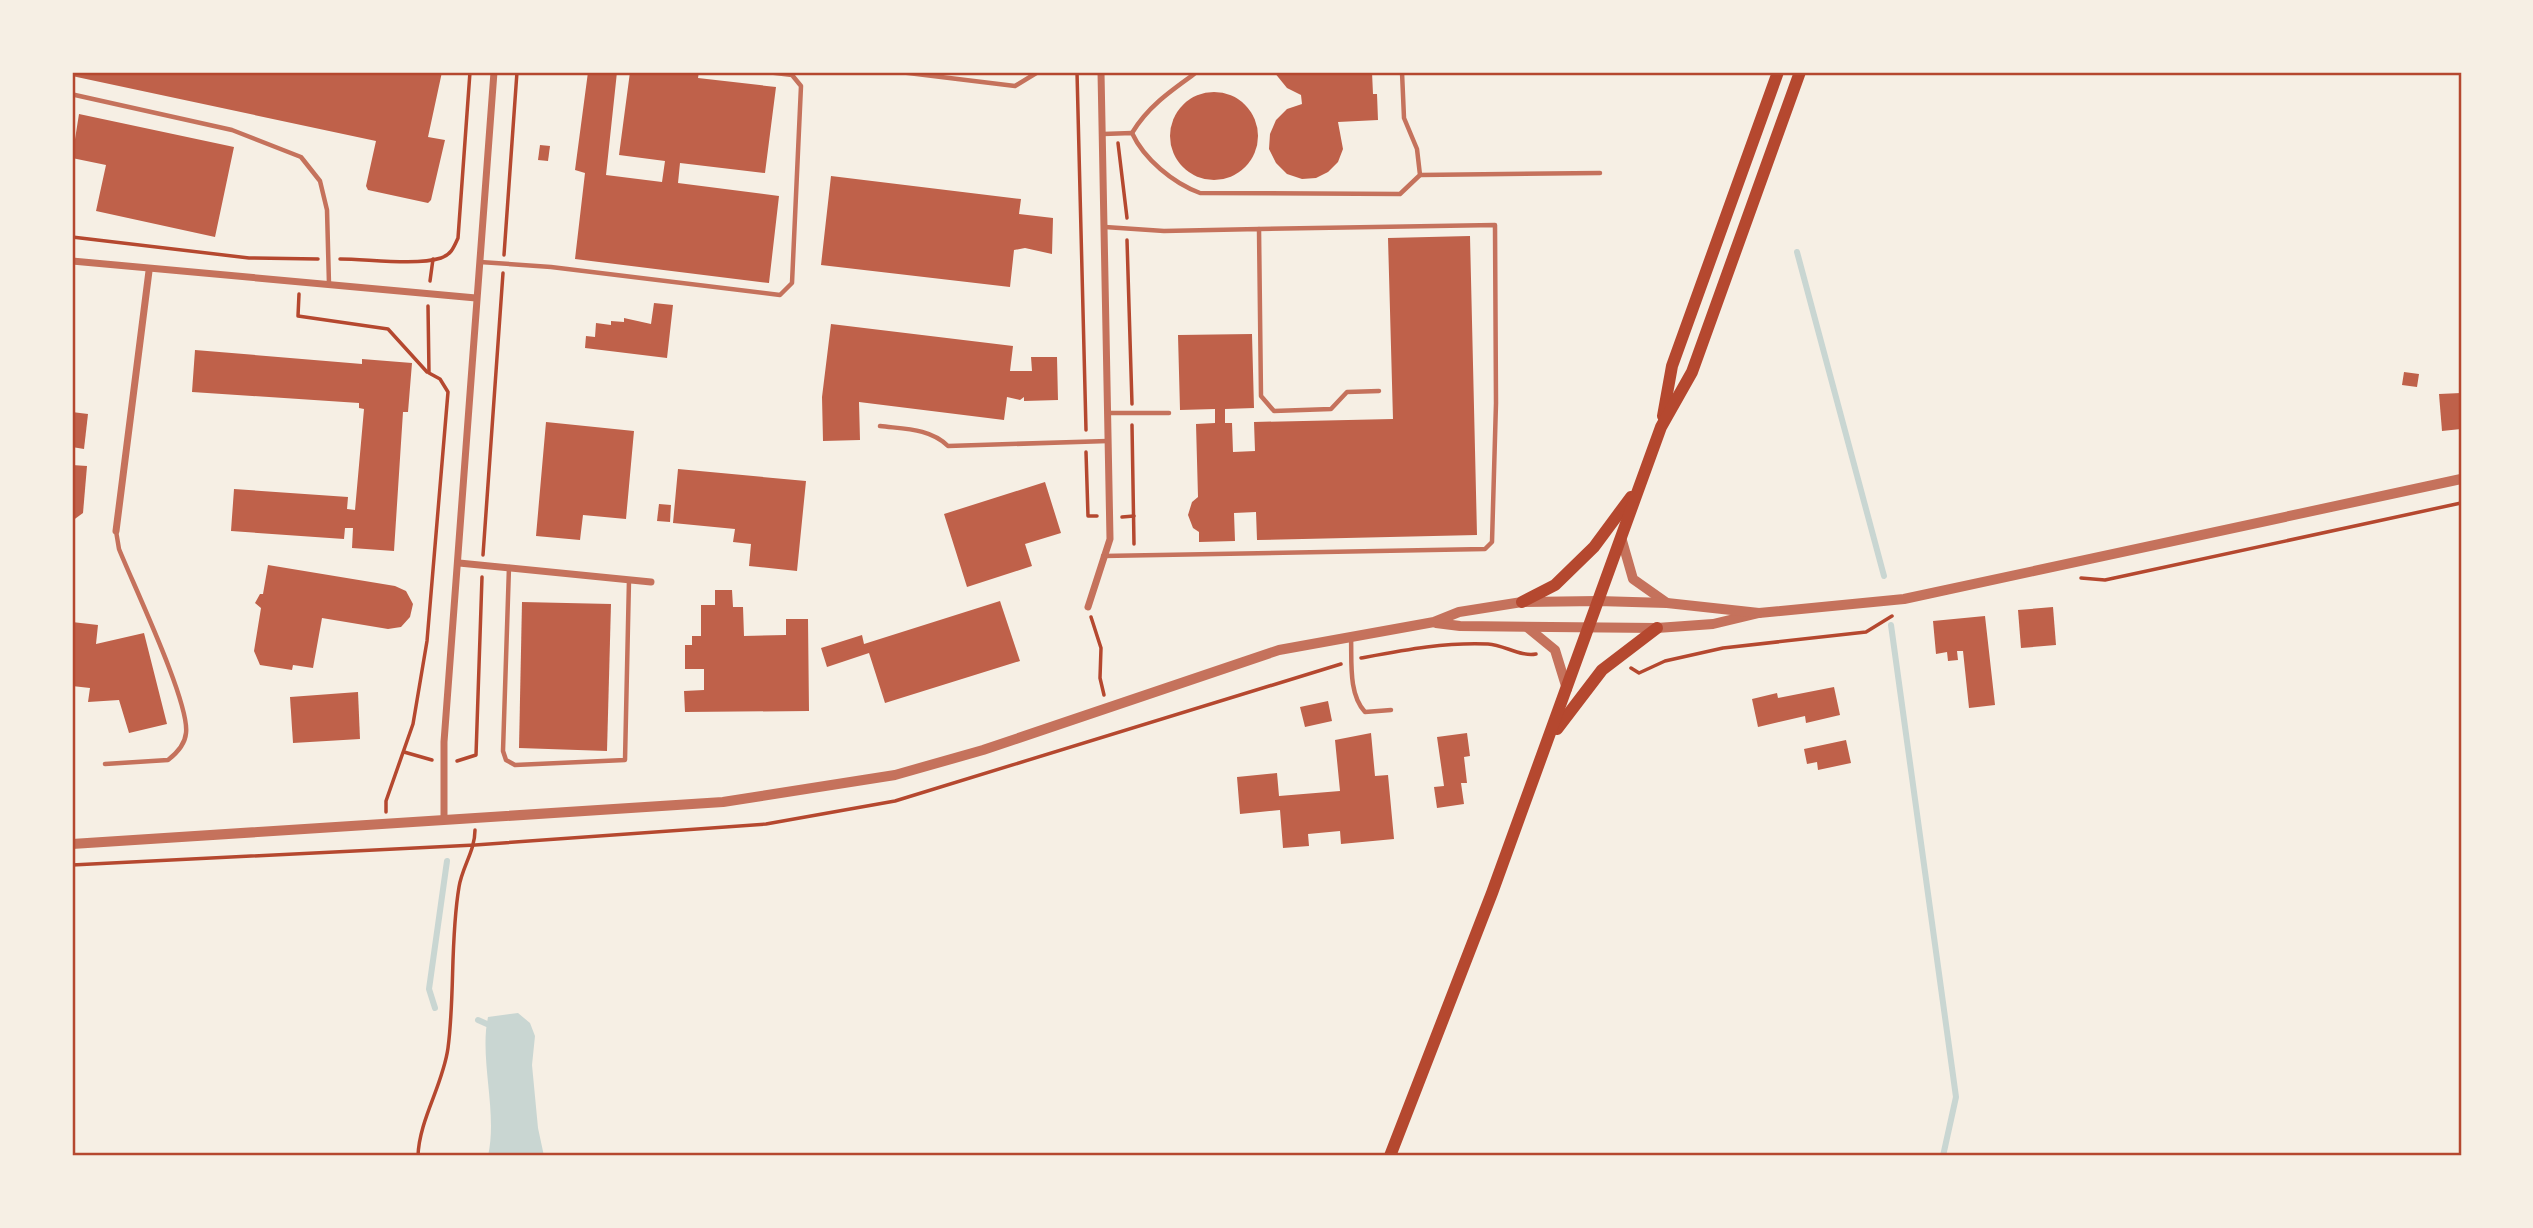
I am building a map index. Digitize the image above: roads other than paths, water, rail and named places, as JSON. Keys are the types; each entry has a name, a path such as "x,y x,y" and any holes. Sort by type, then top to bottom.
{"main road":[{"path":"1661,427 1672,366 1778,72"},
{"path":"1390,1156 1567,689 1661,427 1692,372 1800,72"},
{"path":"1522,602 1555,585 1594,547 1639,486"},
{"path":"1548,740 1602,670 1657,628"}],"street":[{"path":"444,819 442,763 494,72"},
{"path":"1088,607 1102,556 1110,539 1101,72"},
{"path":"72,261 149,271 476,298"},
{"path":"116,531 149,271"},
{"path":"1434,622 1460,626 1657,628 1713,624 1759,613 1892,600 2461,479"},
{"path":"1621,537 1633,579 1667,603"},
{"path":"459,563 651,582"},
{"path":"72,844 723,802 895,775 983,750 1279,650 1434,622 1459,612 1522,602 1598,601 1667,603 1759,613"},
{"path":"1527,627 1555,650 1567,689"}],"lane":[{"path":"479,262 551,267 780,295 792,283 801,86 792,75 767,72"},
{"path":"900,72 1015,86 1038,72"},
{"path":"1132,133 1141,118 1163,96 1197,72"},
{"path":"1402,72 1404,118 1417,149 1420,175"},
{"path":"75,95 232,130 301,157 320,181 327,210 329,285"},
{"path":"1102,134 1132,133"},
{"path":"1132,133 1138,146 1162,170 1183,187 1200,193 1400,194 1420,175 1600,173"},
{"path":"1102,556 1485,549 1492,542 1496,403 1495,225 1164,231 1104,227"},
{"path":"1259,229 1261,396 1274,411 1331,409 1348,392 1380,391"},
{"path":"1107,413 1169,413"},
{"path":"880,426 925,432 940,437 948,446 1108,441"},
{"path":"106,765 168,760 183,743 186,734 181,704 118,550 116,531"},
{"path":"509,566 503,751 506,760 515,765 625,760 629,580"},
{"path":"1352,636 1352,674 1359,705 1365,712 1391,710"}],"waterway":[{"path":"1797,252 1884,576"},
{"path":"1891,625 1956,1097 1943,1156"},
{"path":"435,1008 429,989 447,861"},
{"path":"478,1020 487,1024"}]}
